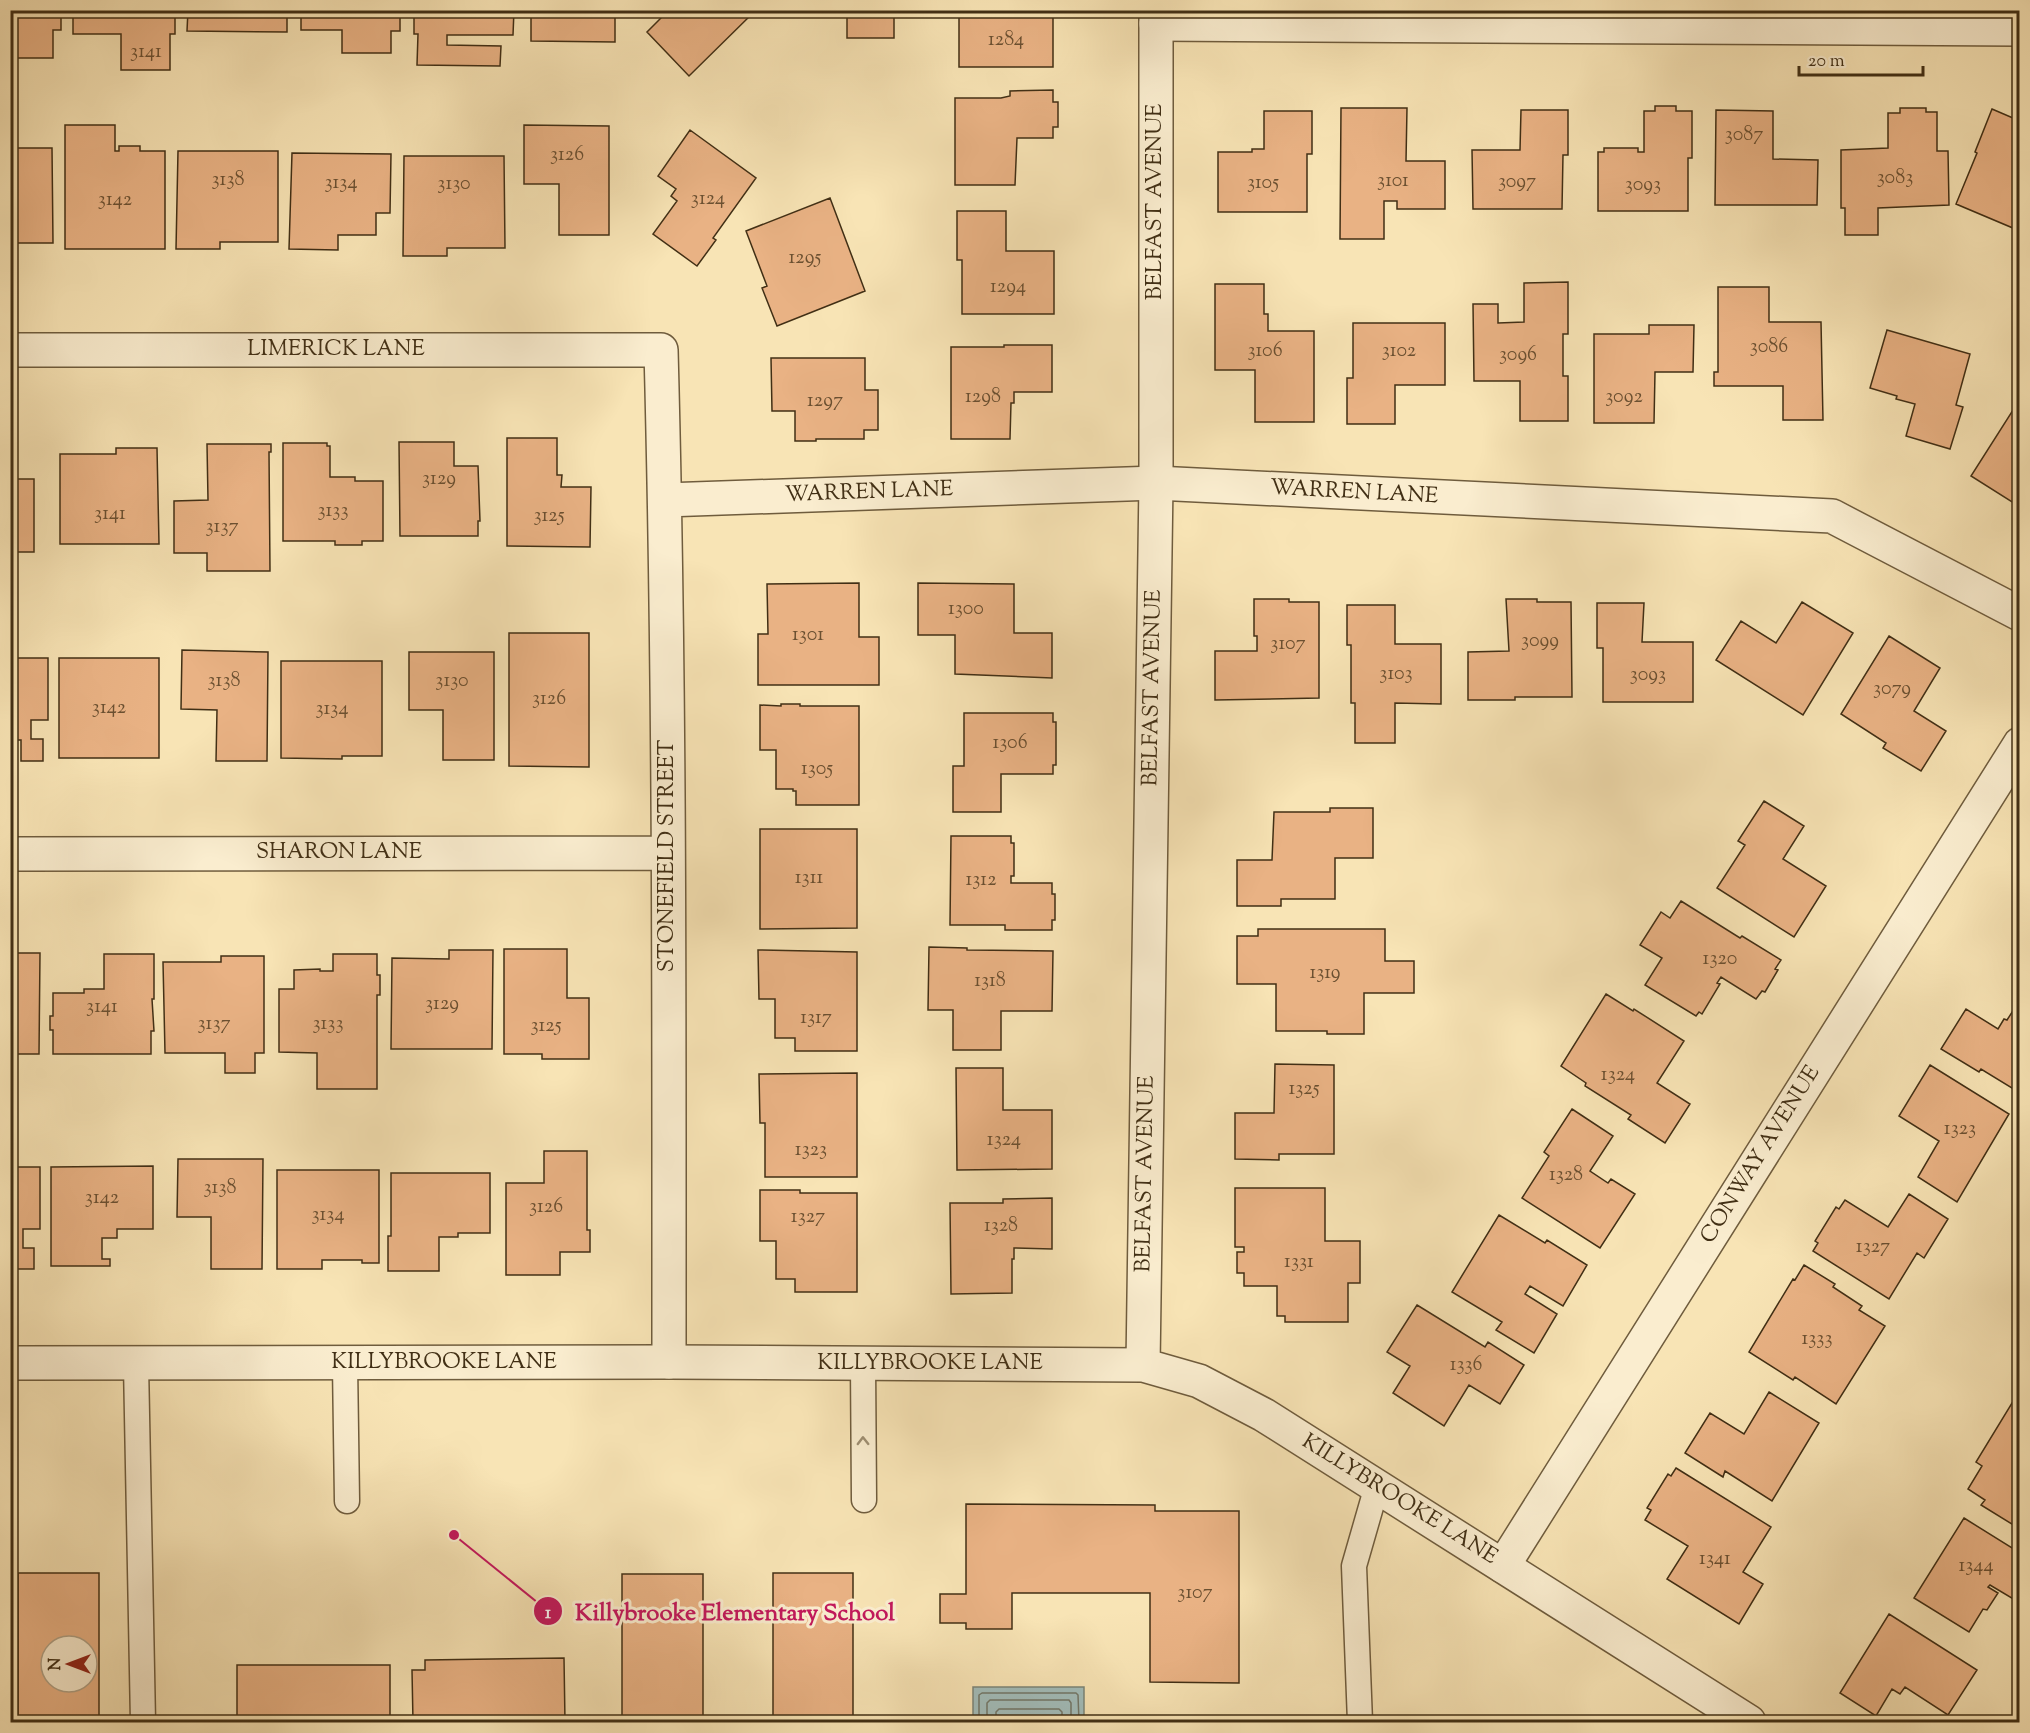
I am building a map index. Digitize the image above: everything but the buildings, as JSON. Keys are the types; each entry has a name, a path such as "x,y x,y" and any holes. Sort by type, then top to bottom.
{"street":[{"path":"1156,17 2019,29"},
{"name":"BELFAST AVENUE","path":"1143,1365 1156,483 1156,17"},
{"name":"LIMERICK LANE","path":"10,350 661,350"},
{"name":"STONEFIELD STREET","path":"661,350 669,853 669,1362"},
{"name":"WARREN LANE","path":"665,500 1156,483 1832,516 2019,614"},
{"name":"CONWAY AVENUE","path":"1503,1566 2019,744"},
{"name":"SHARON LANE","path":"10,854 669,853"},
{"name":"KILLYBROOKE LANE","path":"10,1363 669,1362 1143,1365 1199,1381 1264,1415 1749,1722"}],"lane":[{"path":"136,1364 143,1722"},
{"path":"345,1364 347,1501"},
{"path":"863,1364 864,1500"},
{"path":"1360,1722 1354,1566 1377,1486"}],"water":[{"path":"973,1687 1084,1687 1084,1722 973,1722"}],"place":[{"name":"Killybrooke Elementary School","path":"454,1535"}]}
